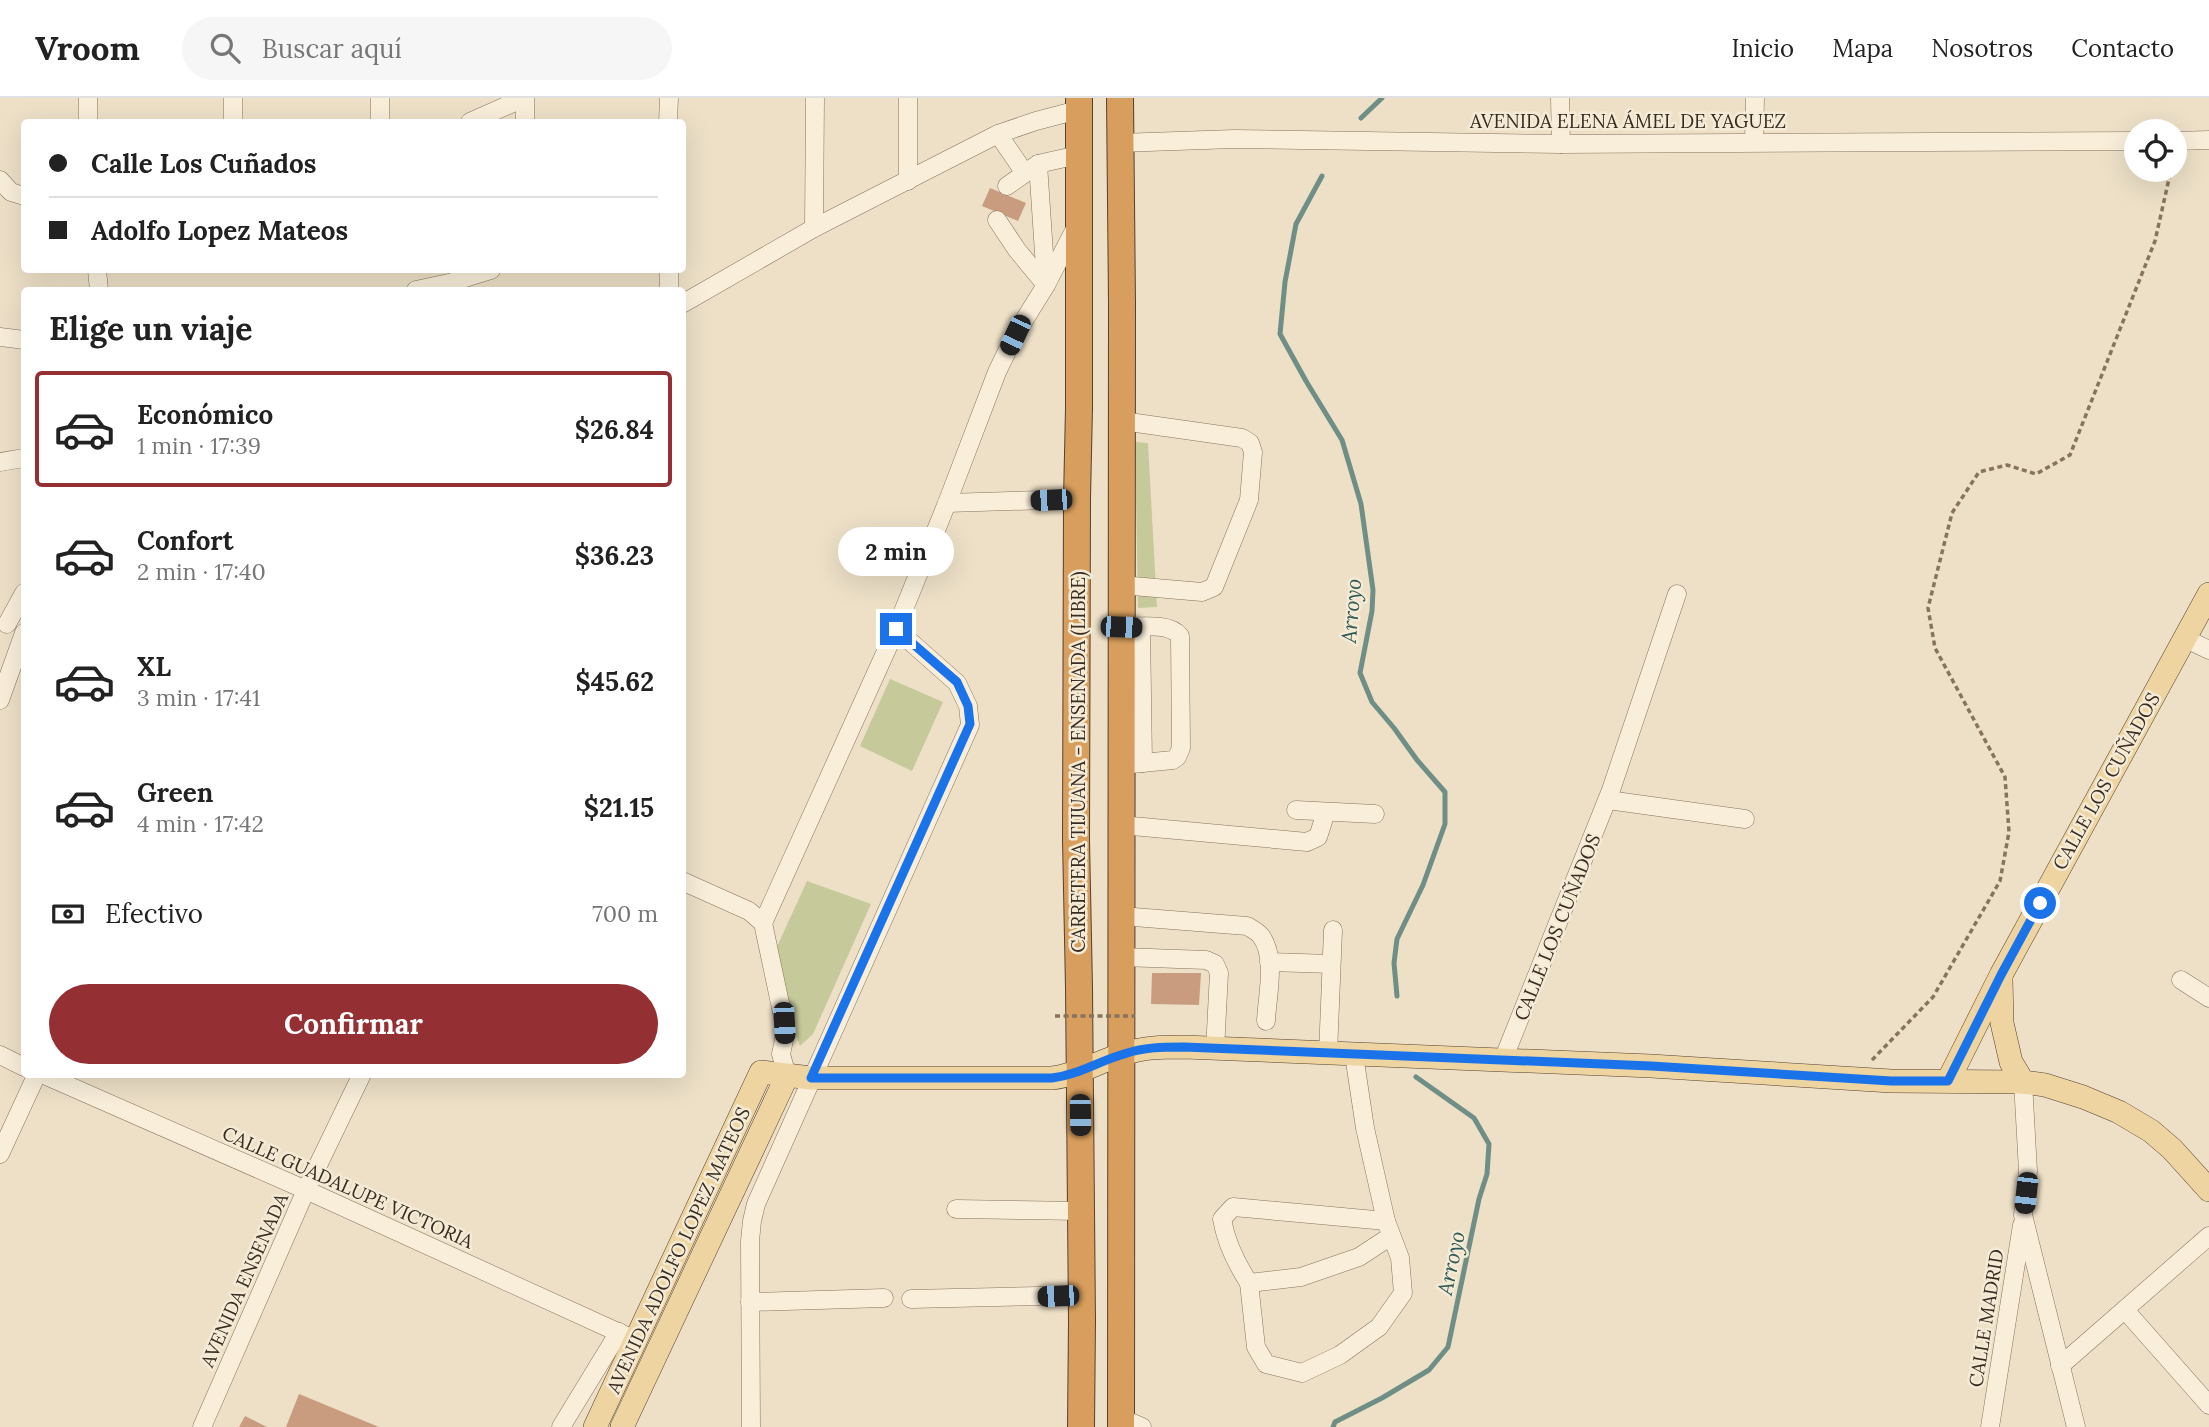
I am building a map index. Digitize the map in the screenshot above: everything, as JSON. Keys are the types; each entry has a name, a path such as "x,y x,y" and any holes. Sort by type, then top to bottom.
{"highway":[{"path":"1119,98 1121,585 1131,627 1132,764 1121,825 1128,1424"},
{"name":"CARRETERA TIJUANA - ENSENADA (LIBRE)","path":"1078,104 1076,840 1082,1295 1081,1427"}],"main road":[{"name":"CALLE LOS CUÑADOS","path":"1948,1081 2001,975 2209,594"},
{"path":"2001,975 2002,1023 2011,1062 2023,1082"},
{"path":"784,1065 811,1078 1052,1078 1079,1072 1123,1054 1154,1048 1651,1066 1856,1079 2023,1082 2071,1093 2119,1112 2172,1149 2209,1190"},
{"name":"AVENIDA ADOLFO LOPEZ MATEOS","path":"595,1427 627,1336 761,1072 784,1065"},
{"name":"AVENIDA ADOLFO LOPEZ MATEOS","path":"622,1427 784,1065"}],"street":[{"path":"88,98 88,119"},
{"path":"233,98 233,119"},
{"path":"380,98 380,119"},
{"path":"477,119 525,98 525,119"},
{"path":"668,98 668,119"},
{"path":"814,228 815,98"},
{"path":"908,98 908,181"},
{"path":"1560,98 1561,144"},
{"path":"1754,142 1755,98"},
{"path":"686,302 814,228 998,134 1078,104"},
{"path":"998,134 1031,168 1046,285"},
{"name":"AVENIDA ELENA ÁMEL DE YAGUEZ","path":"1119,143 1234,139 1561,144 2124,141"},
{"path":"2187,141 2209,140"},
{"path":"1007,186 1031,168 1078,155"},
{"path":"0,180 10,191 21,195"},
{"path":"997,219 1017,250 1046,285"},
{"path":"784,1065 784,1023 764,923 896,629 997,372 1079,221"},
{"path":"430,287 481,273"},
{"path":"0,337 21,340"},
{"path":"1121,585 1202,592 1213,587 1249,500 1253,452 1250,443 1242,438 1122,421"},
{"path":"0,462 21,458"},
{"path":"947,503 1077,499"},
{"name":"CALLE LOS CUÑADOS","path":"1503,1060 1608,800 1677,594"},
{"path":"11,625 21,600"},
{"path":"1131,627 1173,629 1181,641 1180,753 1168,761 1132,764"},
{"path":"751,1427 750,1241 756,1204 970,724 968,706 957,682 896,629"},
{"path":"2184,638 2209,650"},
{"path":"0,700 21,641"},
{"path":"1608,800 1745,819"},
{"path":"1296,810 1375,814"},
{"path":"1121,825 1307,842 1318,837 1326,812"},
{"path":"686,883 749,911 764,923"},
{"path":"1121,916 1247,926 1260,934 1269,962 1266,1021"},
{"path":"1328,1054 1333,930"},
{"path":"1122,957 1206,960 1215,964 1219,973 1215,1050"},
{"path":"1269,962 1331,964"},
{"path":"2182,979 2209,998"},
{"path":"0,1055 21,1066"},
{"path":"1354,1055 1365,1128 1388,1228 1400,1258 1403,1293 1379,1327 1340,1355 1301,1373 1266,1364 1255,1347 1249,1283 1233,1259 1222,1219 1233,1207 1388,1228"},
{"path":"0,1154 37,1078"},
{"name":"CALLE GUADALUPE VICTORIA","path":"48,1078 306,1190 627,1336"},
{"name":"AVENIDA ENSENADA","path":"202,1427 306,1190 360,1078"},
{"name":"CALLE MADRID","path":"1990,1427 2028,1171 2023,1082"},
{"path":"956,1209 1081,1212"},
{"path":"2023,1215 2076,1427"},
{"path":"1249,1283 1301,1277 1359,1257 1388,1228"},
{"path":"2060,1366 2209,1236"},
{"path":"911,1299 1082,1295"},
{"path":"750,1302 884,1298"},
{"path":"2124,1310 2209,1405"},
{"path":"561,1427 627,1336"}],"path":[{"path":"1856,1079 1933,997 2000,881 2009,832 2005,777 1935,648 1928,608 1952,513 1979,472 2007,465 2036,474 2070,455 2155,241 2168,182"},
{"path":"1055,1016 1135,1016"}],"green space":[{"path":"1135,442 1148,443 1157,607 1138,608"},
{"path":"890,679 943,702 912,771 860,746"},
{"path":"807,881 871,904 813,1034 800,1046 770,962"}],"building":[{"path":"990,188 1026,203 1018,221 982,206"},
{"path":"1152,973 1201,973 1199,1005 1151,1004"},
{"path":"299,1394 379,1427 286,1427"},
{"path":"245,1416 267,1427 239,1427"}],"waterway":[{"name":"Arroyo","path":"1361,118 1382,98"},
{"name":"Arroyo","path":"1322,176 1296,224 1285,282 1280,334 1342,440 1361,504 1373,590 1372,611 1360,673 1372,702 1445,792 1445,824 1423,885 1397,939 1394,963 1397,996"},
{"name":"Arroyo","path":"1333,1427 1335,1422 1429,1370 1448,1347 1479,1199 1487,1174 1489,1144 1474,1118 1416,1077"}],"route":[{"path":"896,629 957,682 968,706 970,724 811,1078 1052,1078 1079,1072 1140,1050 1184,1047 1651,1066 1891,1081 1948,1081 2040,903"}]}
